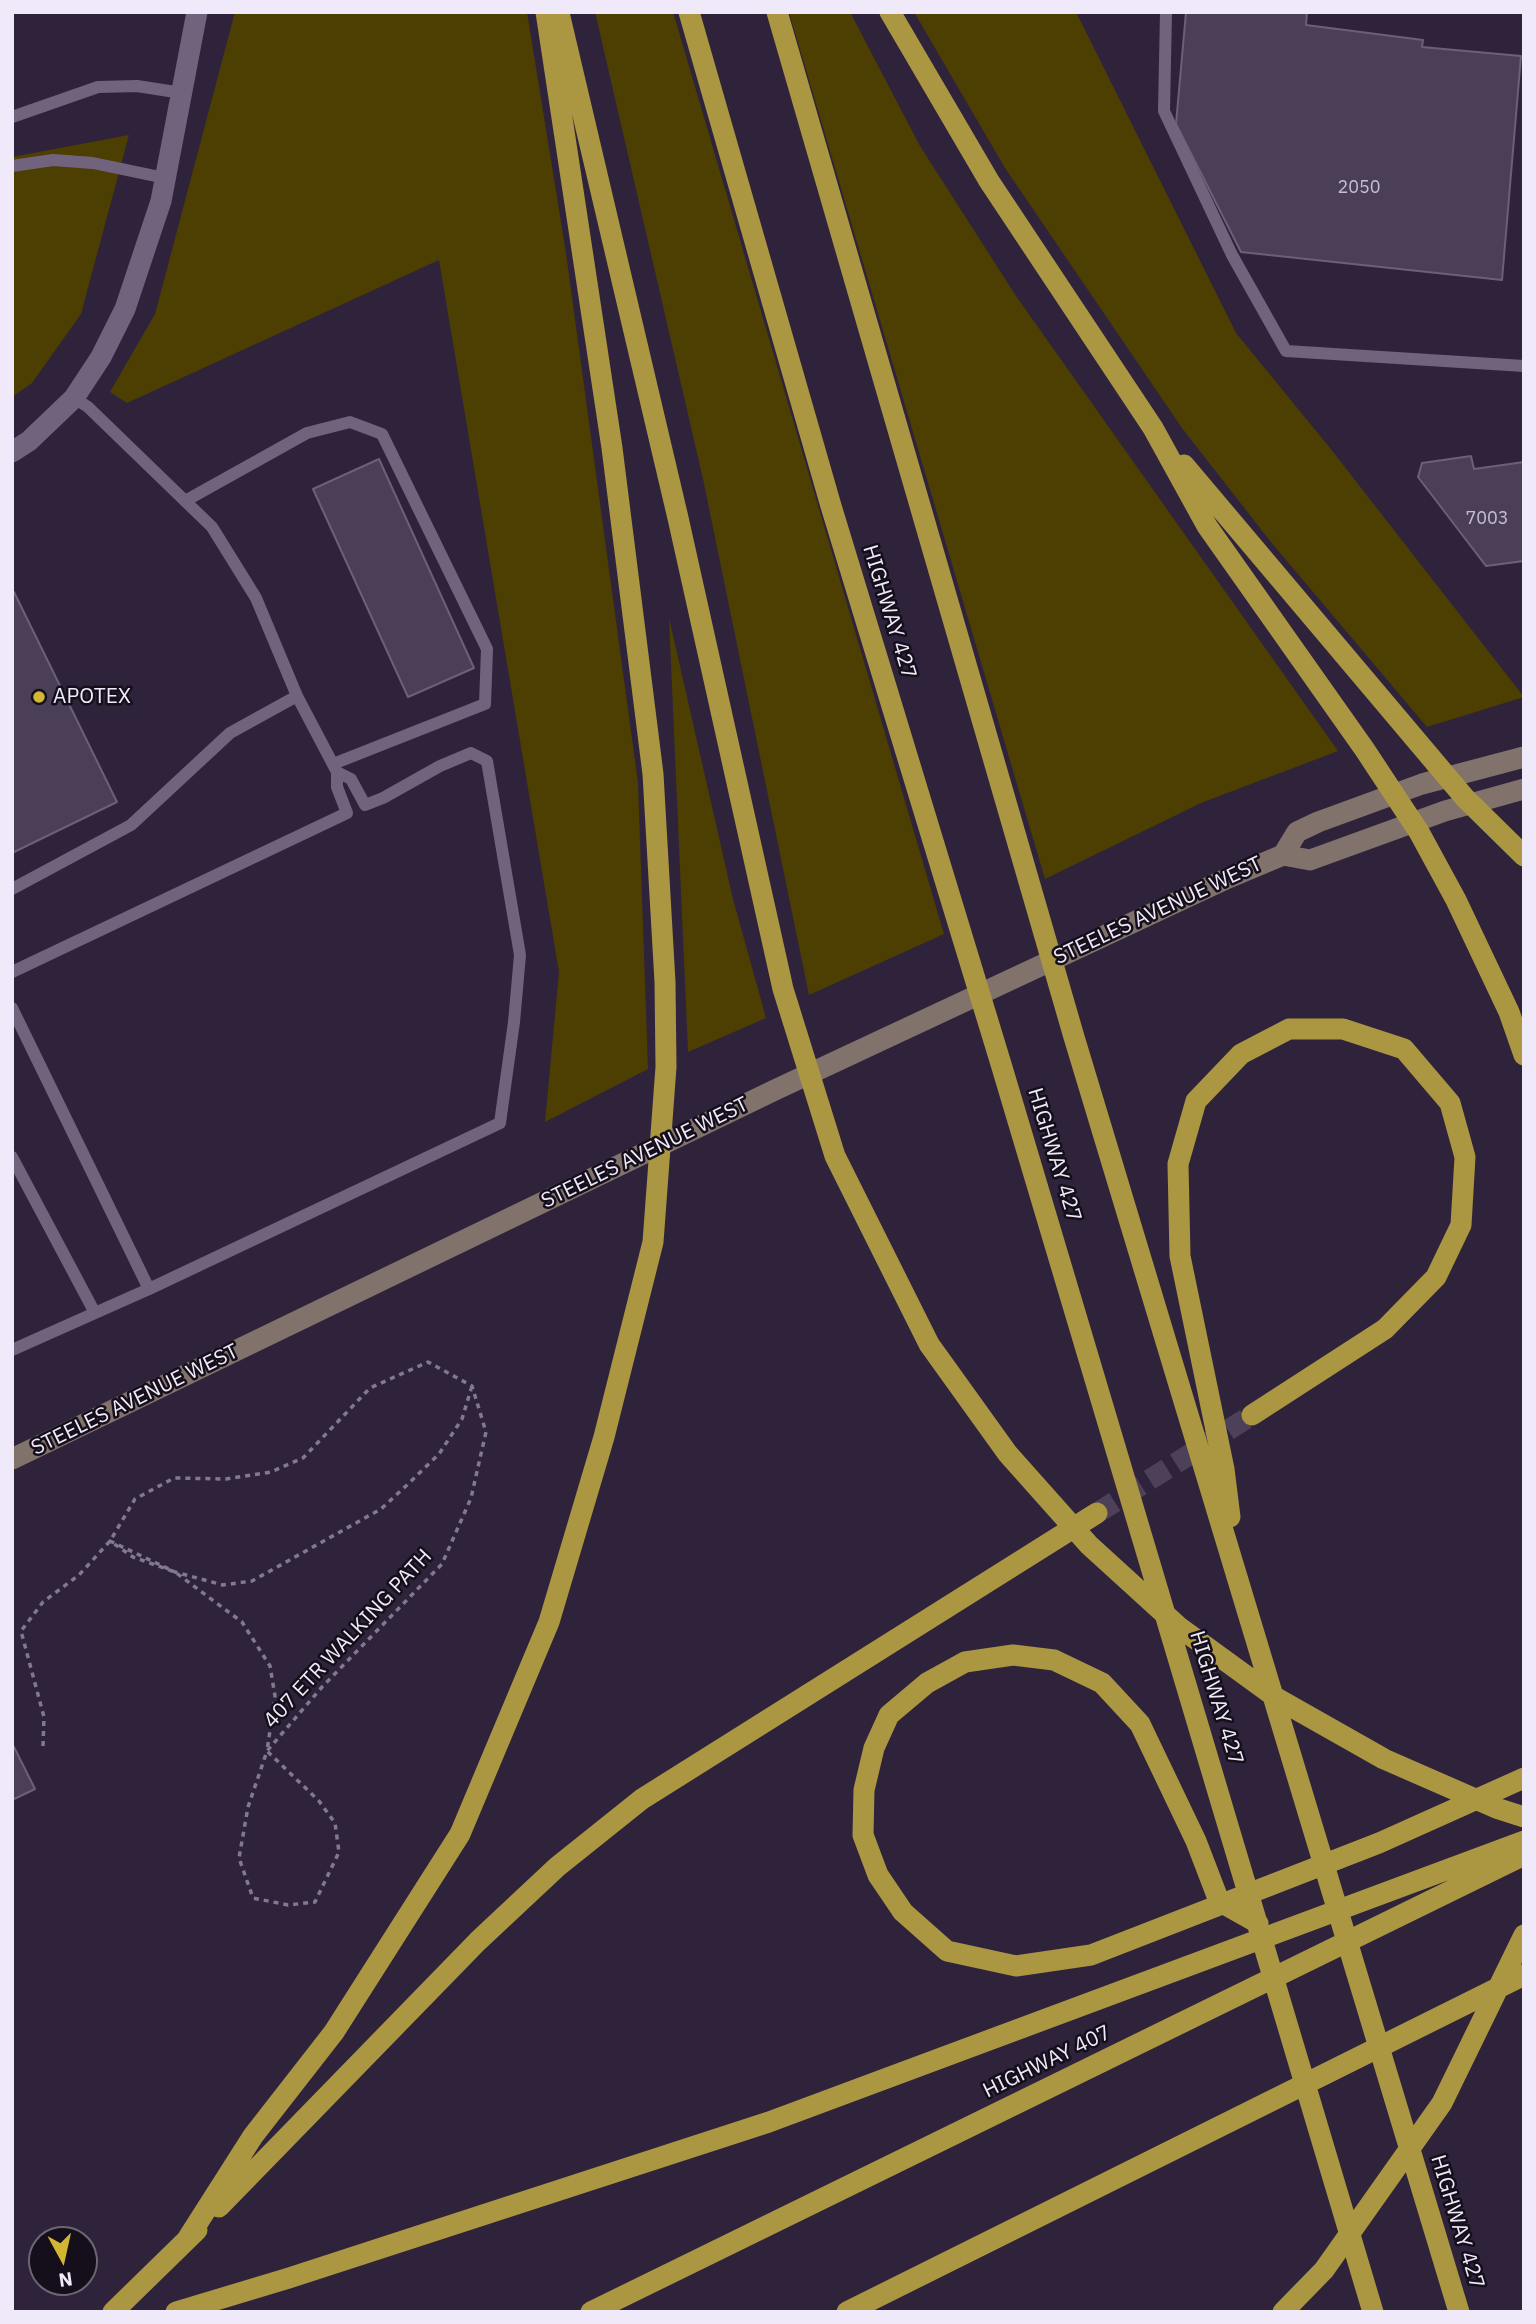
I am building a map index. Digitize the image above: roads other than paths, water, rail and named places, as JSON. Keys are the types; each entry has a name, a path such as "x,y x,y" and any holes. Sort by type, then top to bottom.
{"highway":[{"path":"188,2238 253,2136 334,2032 460,1834 549,1622 604,1437 653,1242 666,1068 653,774 612,449 546,12"},
{"path":"558,12 678,518 783,989 835,1156 929,1344 1008,1454 1089,1545 1179,1627 1278,1699 1384,1759 1496,1808 1524,1817"},
{"name":"HIGHWAY 427","path":"689,12 831,506 1002,1064 1373,2312"},
{"name":"HIGHWAY 427","path":"777,12 1074,1037 1459,2312"},
{"path":"890,12 989,181 1153,428 1207,526 1365,750 1419,832 1456,900 1509,1012 1524,1055"},
{"path":"1153,428 1465,798 1523,855"},
{"path":"1238,1578 1224,1469 1180,1256 1178,1164 1196,1101 1241,1054 1289,1029 1343,1029 1404,1049 1450,1103 1465,1157 1461,1225 1436,1278 1385,1329 1252,1415"},
{"path":"113,2312 478,1941 557,1867 642,1799 1097,1513"},
{"path":"1258,1923 1219,1901 1196,1841 1140,1724 1102,1683 1054,1660 1013,1655 965,1662 927,1683 889,1715 874,1748 864,1790 863,1835 878,1875 903,1912 947,1951 1016,1966 1091,1955 1379,1843 1524,1778"},
{"path":"176,2312 289,2278 769,2122 1524,1841"},
{"name":"HIGHWAY 407","path":"591,2312 1524,1855"},
{"path":"1283,2312 1324,2270 1442,2103 1524,1935"},
{"path":"848,2312 1524,1975"}],"main road":[{"name":"STEELES AVENUE WEST","path":"1283,855 1297,832 1318,822 1422,784 1524,757"},
{"name":"STEELES AVENUE WEST","path":"12,1459 777,1089 1228,878 1283,855 1310,860 1445,811 1524,789"}],"street":[{"path":"12,452 29,441 74,398 101,358 125,309 145,255 165,178 197,12"}],"lane":[{"path":"1166,12 1164,111 1232,255 1286,351 1524,366"},
{"path":"12,117 98,87 137,86 181,93"},
{"path":"12,166 53,160 93,163 165,178"},
{"path":"12,972 347,813 337,787 335,768 297,696 256,598 212,527 88,407 74,398"},
{"path":"186,501 307,432 350,422 382,434 487,649 485,704 335,768"},
{"path":"12,889 131,825 230,733 297,696"},
{"path":"12,1350 149,1289 500,1123 520,955 487,761 471,753 365,805 351,779 335,768"},
{"path":"12,1008 149,1289"},
{"path":"12,1157 94,1313"}],"tunnel":[{"path":"1097,1513 1252,1415"}],"place":[{"name":"APOTEX","path":"39,697"}]}
